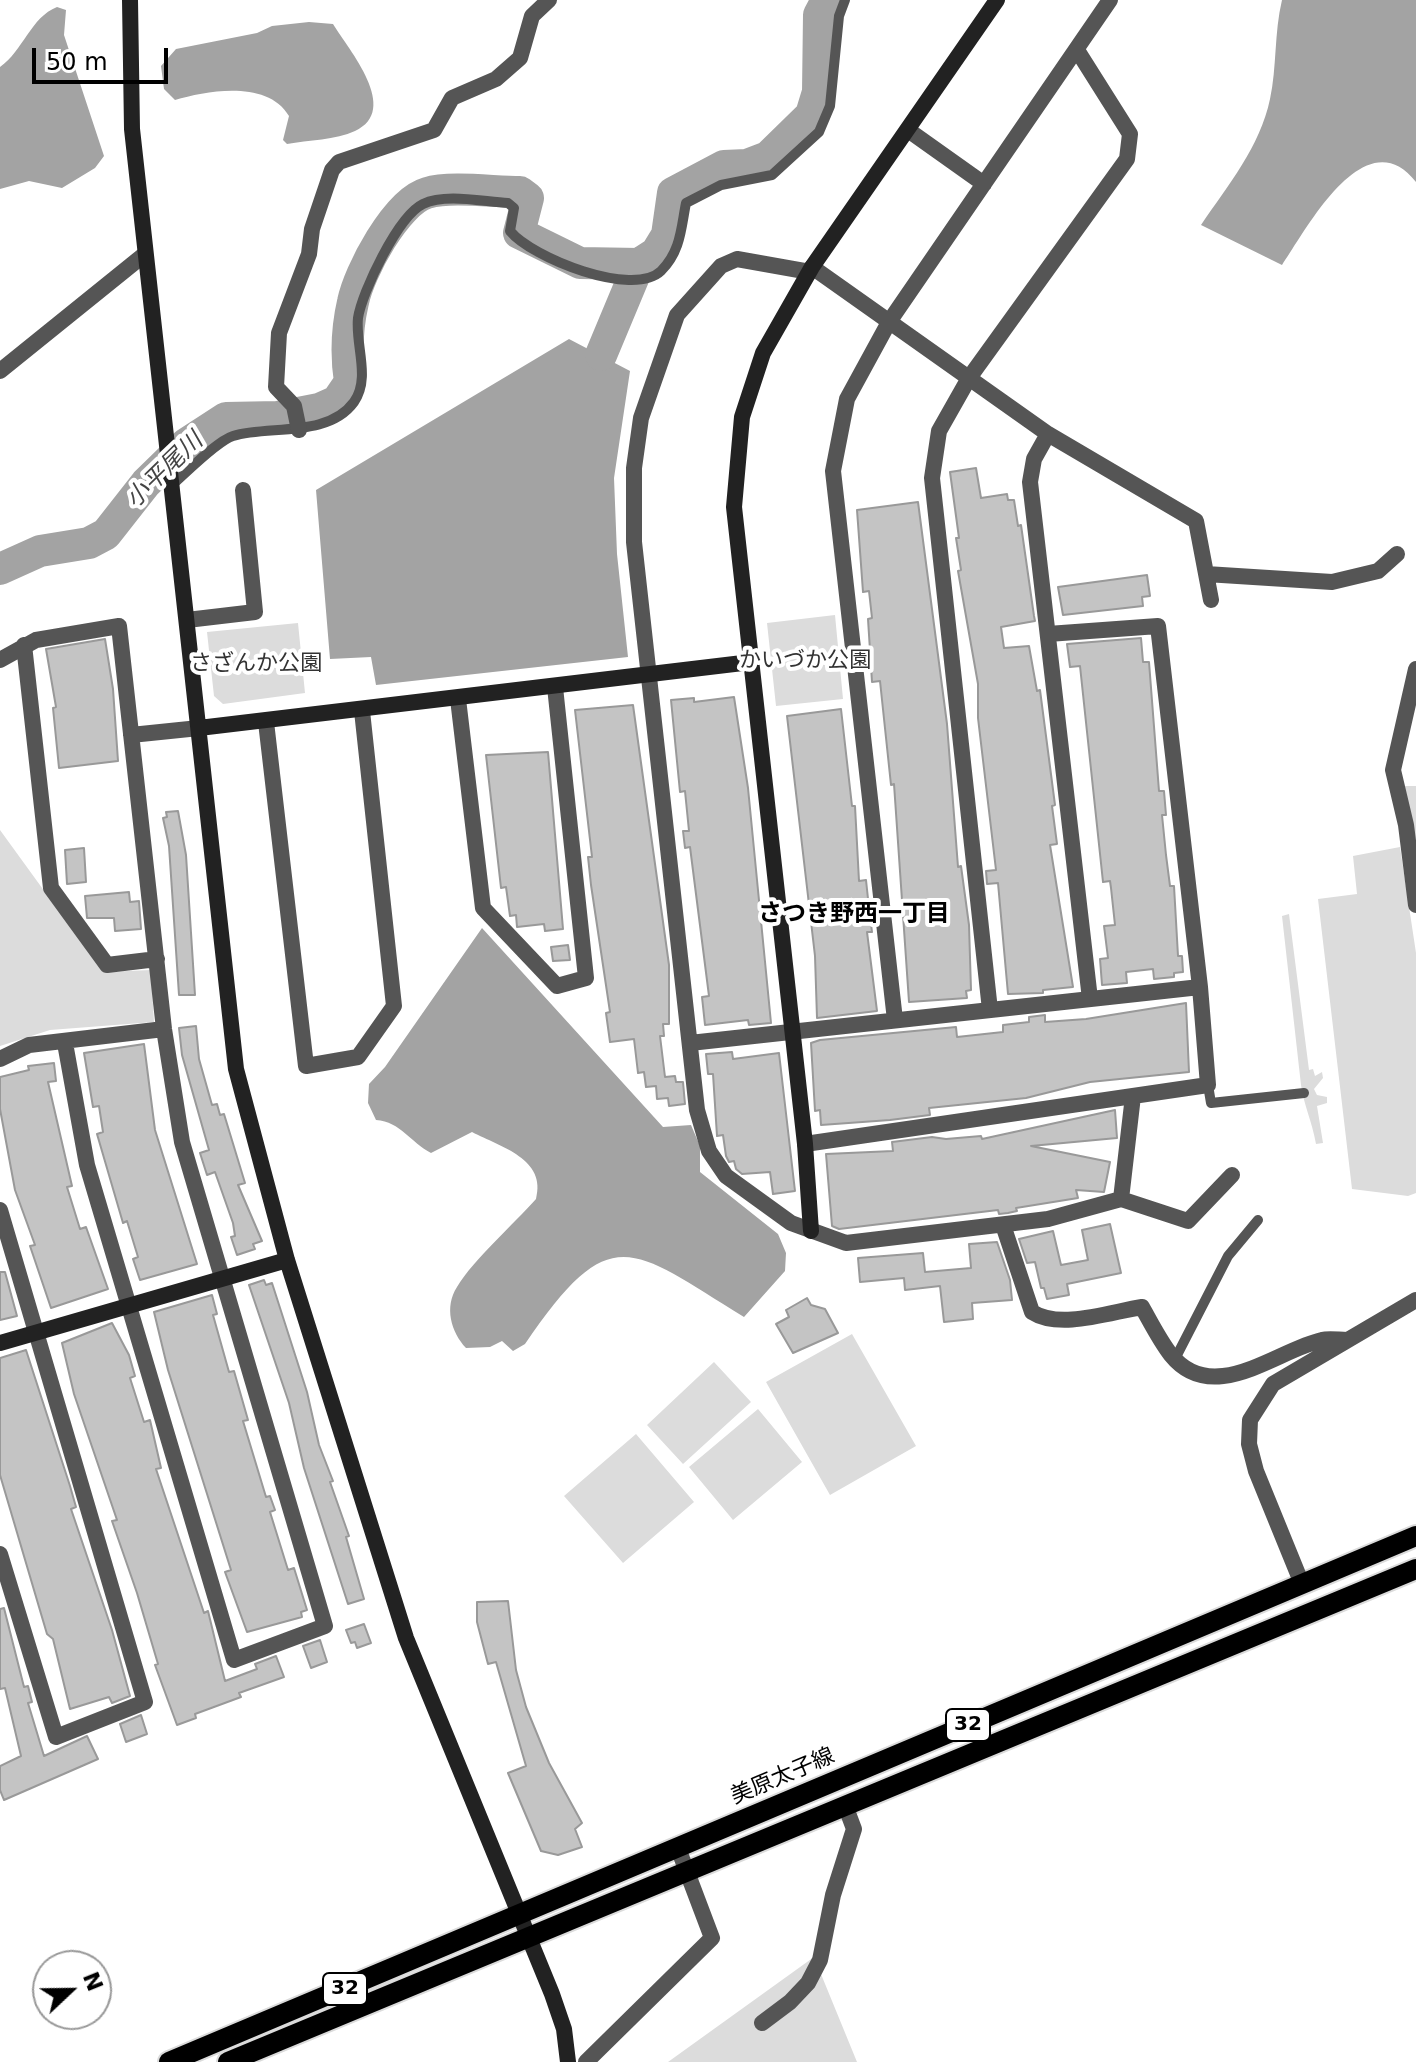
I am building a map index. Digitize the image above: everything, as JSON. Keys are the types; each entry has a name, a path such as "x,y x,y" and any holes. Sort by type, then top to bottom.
{"main road":[{"name":"美原太子線","path":"169,2062 1416,1536"},
{"name":"32","path":"228,2062 1416,1569"}],"street":[{"path":"130,0 131,114 236,1069 287,1260 406,1638 521,1915 564,2029 568,2062"},
{"path":"299,430 294,406 276,387 279,333 309,254 312,229 332,170 339,162 434,130 452,98 496,79 520,58 532,16 549,0"},
{"path":"811,1231 805,1144 734,507 742,417 763,353 811,270 997,0"},
{"path":"895,1020 833,471 847,399 889,322 1110,0"},
{"path":"990,1010 932,478 939,431 969,378 1127,159 1130,134 1077,50"},
{"path":"908,130 984,184"},
{"path":"0,371 145,254"},
{"path":"1211,600 1196,521 1048,434 811,270 737,259 721,266 677,315 641,418 634,468 634,542 697,1110 709,1151 726,1176 791,1223 846,1243 1048,1219 1121,1199 1188,1221 1232,1175"},
{"path":"1048,434 1034,459 1030,482 1090,999"},
{"path":"187,620 255,612 243,490"},
{"path":"1206,574 1332,582 1378,571 1397,554"},
{"path":"0,660 36,640 119,626 164,1029 182,1142 325,1626 234,1660 87,1165 65,1043"},
{"path":"805,1144 1208,1085 1200,987 1158,626 1048,634"},
{"path":"24,645 51,888 107,965 157,959"},
{"path":"131,735 362,711 751,662"},
{"path":"1416,669 1393,770 1406,825 1416,905"},
{"path":"458,699 483,908 557,986 586,978 555,687"},
{"path":"266,722 306,1066 358,1057 394,1006 362,711"},
{"path":"690,1043 1200,987"},
{"path":"0,1059 29,1045 164,1029"},
{"path":"1121,1199 1133,1096"},
{"path":"0,1210 3,1234 36,1332 145,1702 56,1737 0,1554"},
{"path":"1003,1225 1032,1312 1043,1319 1058,1320 1142,1307 1175,1359 1193,1373 1221,1376 1273,1362 1322,1340 1347,1340"},
{"path":"0,1343 287,1260"},
{"path":"1302,1584 1256,1471 1249,1444 1250,1420 1273,1384 1416,1300"},
{"path":"762,2023 790,2002 808,1983 820,1960 833,1895 854,1829 845,1805"},
{"path":"586,2062 712,1938 678,1848"}],"lane":[{"path":"171,479 231,436 299,430 339,415 354,402 362,382 358,318 388,243 422,204 438,200 508,203 514,208 510,231 519,241 579,272 640,280 660,272 675,253 682,237 686,203 721,185 772,175 819,132 830,106 839,16 845,0"},
{"path":"1208,1085 1211,1103 1304,1093"},
{"path":"1175,1359 1228,1256 1258,1220"}],"green space":[{"name":"かいづか公園","path":"835,615 843,699 776,706 767,623"},
{"name":"さざんか公園","path":"298,623 305,693 223,704 214,696 207,632"},
{"path":"1402,786 1416,786 1416,871"},
{"path":"0,830 103,972 151,970 154,1022 50,1030 0,1046"},
{"path":"1400,847 1416,953 1416,1193 1408,1196 1352,1189 1318,899 1357,894 1353,856"},
{"path":"1289,914 1309,1070 1313,1069 1315,1076 1322,1072 1323,1078 1314,1089 1317,1095 1327,1097 1327,1103 1317,1106 1323,1143 1316,1144 1301,1085 1282,916"},
{"path":"852,1334 916,1446 830,1495 766,1382"},
{"path":"714,1362 751,1402 683,1464 647,1425"},
{"path":"758,1409 802,1462 733,1520 689,1467"},
{"path":"636,1434 694,1502 623,1563 564,1496"},
{"path":"814,1957 857,2062 668,2062"}],"shaded area":[{"path":"1282,0 1416,0 1416,182 1397,165 1377,163 1358,170 1321,206 1282,265 1201,225 1242,165 1265,117 1272,87"},
{"path":"57,7 66,10 64,35 104,156 95,168 62,188 29,181 0,189 0,67 40,18"},
{"path":"309,22 333,24 367,79 373,109 368,121 355,131 287,144 283,140 289,116 267,97 252,92 220,91 175,100 164,89 161,66 176,49 257,33 272,26"},
{"path":"569,339 630,371 614,478 617,554 628,657 376,685 371,657 330,659 316,490"},
{"path":"482,928 663,1127 691,1125 700,1146 700,1172 778,1234 786,1253 785,1271 744,1317 674,1274 647,1262 624,1257 602,1262 579,1277 554,1304 525,1344 513,1351 502,1341 490,1347 466,1348 461,1342 451,1319 453,1295 473,1265 536,1199 538,1185 535,1174 519,1156 472,1132 431,1153 399,1128 376,1120 368,1103 369,1084 385,1067"}],"building":[{"path":"976,468 981,498 1007,494 1008,500 1014,500 1018,526 1021,525 1035,621 1001,627 1004,648 1029,646 1037,691 1040,690 1055,805 1052,806 1057,844 1050,845 1073,987 1043,990 1043,993 1008,994 998,883 987,884 986,871 996,870 978,718 978,684 958,571 961,570 956,538 959,538 950,472"},
{"path":"918,502 947,724 958,867 961,866 969,925 971,990 966,991 967,998 909,1002 894,784 891,785 880,681 872,682 868,619 872,618 869,591 863,592 857,510"},
{"path":"1147,575 1150,596 1142,597 1143,606 1063,615 1058,587"},
{"path":"1141,638 1143,662 1149,662 1159,791 1164,791 1166,815 1162,815 1166,855 1170,886 1174,886 1178,956 1182,956 1183,972 1174,973 1174,977 1154,979 1153,969 1126,972 1127,983 1102,985 1100,959 1108,958 1104,926 1115,925 1110,881 1103,882 1080,666 1070,667 1067,644"},
{"path":"105,639 113,689 118,761 59,768 53,708 56,707 46,649"},
{"path":"734,697 748,788 771,1023 749,1025 748,1020 705,1025 702,997 709,996 690,847 685,848 683,831 689,831 685,791 680,792 671,700 694,698 694,702"},
{"path":"633,705 669,965 669,1024 663,1024 664,1036 660,1036 665,1077 675,1076 676,1082 683,1082 685,1104 669,1106 668,1098 657,1099 656,1086 646,1087 644,1072 638,1073 634,1039 610,1042 606,1013 610,1012 588,857 592,857 575,710"},
{"path":"841,709 852,806 855,806 859,881 866,880 872,932 867,932 877,1011 817,1018 815,956 787,716"},
{"path":"548,752 563,929 545,931 544,924 517,927 516,915 510,916 506,887 501,888 486,755"},
{"path":"178,811 186,855 195,995 179,995 169,846 163,818 167,817 166,812"},
{"path":"84,848 86,882 67,884 65,850"},
{"path":"129,892 130,902 139,901 141,929 115,931 114,918 87,918 85,896"},
{"path":"568,945 570,960 553,961 551,947"},
{"path":"1186,1003 1189,1072 1090,1082 1026,1098 929,1108 930,1115 890,1120 821,1125 820,1110 815,1111 811,1043 820,1040 956,1027 957,1037 1003,1032 1003,1025 1029,1022 1029,1017 1045,1015 1045,1022 1086,1019"},
{"path":"196,1026 199,1059 212,1105 217,1104 220,1115 224,1114 245,1183 238,1185 262,1241 253,1244 255,1249 237,1255 231,1237 235,1236 233,1223 215,1172 207,1175 200,1153 209,1150 182,1055 179,1028"},
{"path":"144,1044 155,1130 197,1264 140,1280 133,1259 138,1257 127,1221 123,1223 97,1134 103,1132 99,1106 93,1107 84,1053"},
{"path":"732,1052 733,1059 779,1053 795,1191 773,1194 770,1172 742,1174 736,1169 734,1161 729,1162 726,1156 723,1135 717,1136 713,1074 708,1074 706,1054"},
{"path":"54,1063 56,1081 48,1082 72,1186 67,1187 80,1229 86,1227 108,1289 51,1308 30,1246 35,1245 15,1190 0,1109 0,1077 29,1070 28,1066"},
{"path":"1115,1110 1117,1138 1031,1146 1110,1162 1104,1192 1076,1190 1078,1198 1016,1208 1017,1211 1008,1213 999,1214 998,1210 839,1229 832,1226 826,1154 893,1151 892,1142 932,1137 981,1136 982,1139"},
{"path":"1110,1224 1121,1273 1067,1284 1069,1295 1047,1299 1035,1262 1027,1263 1019,1239 1053,1231 1061,1265 1088,1260 1082,1230"},
{"path":"997,1242 1010,1280 1012,1300 972,1303 973,1319 944,1322 940,1286 905,1290 904,1278 860,1282 858,1258 923,1253 925,1272 971,1268 969,1244"},
{"path":"0,1272 5,1272 17,1316 0,1320"},
{"path":"264,1280 266,1285 272,1283 307,1392 319,1445 333,1481 330,1482 349,1536 346,1537 364,1599 348,1604 304,1468 289,1403 249,1285"},
{"path":"212,1295 217,1314 213,1315 229,1372 234,1371 248,1420 243,1421 266,1497 270,1496 275,1510 270,1512 288,1570 294,1568 307,1610 301,1612 302,1617 247,1632 225,1572 231,1570 168,1370 154,1312"},
{"path":"807,1298 811,1305 825,1309 838,1333 793,1353 776,1324 789,1317 786,1310"},
{"path":"112,1323 129,1355 135,1376 130,1378 144,1422 150,1420 161,1468 156,1469 204,1613 208,1611 225,1681 257,1669 255,1664 276,1656 284,1677 239,1693 241,1697 195,1714 196,1718 177,1725 155,1665 158,1664 137,1593 112,1521 117,1520 74,1394 62,1343"},
{"path":"26,1350 70,1486 76,1507 71,1509 112,1630 130,1696 112,1703 109,1697 70,1709 53,1639 47,1634 0,1475 0,1358"},
{"path":"508,1601 516,1670 526,1707 549,1763 582,1823 575,1829 582,1847 558,1855 541,1851 508,1773 526,1766 496,1662 488,1664 477,1622 477,1602"},
{"path":"4,1608 24,1687 28,1686 32,1702 28,1703 44,1756 87,1736 98,1759 4,1800 0,1790 0,1766 21,1756 5,1688 0,1689 0,1609"},
{"path":"364,1624 371,1643 357,1648 355,1642 351,1643 346,1630"},
{"path":"320,1640 327,1662 311,1668 303,1646"},
{"path":"141,1715 147,1734 126,1742 120,1724"}],"waterway":[{"name":"小平尾川","path":"0,569 40,551 89,543 106,534 146,483 186,444 226,418 278,417 319,409 337,401 350,382 349,322 363,274 381,240 403,210 427,193 460,190 520,192 528,198 519,233 580,263 639,264 656,253 667,235 673,193 724,166 747,165 768,157 811,115 818,92 819,15 827,0"},
{"path":"601,355 639,264"}],"district":[{"name":"さつき野西一丁目","path":"854,915"}]}
